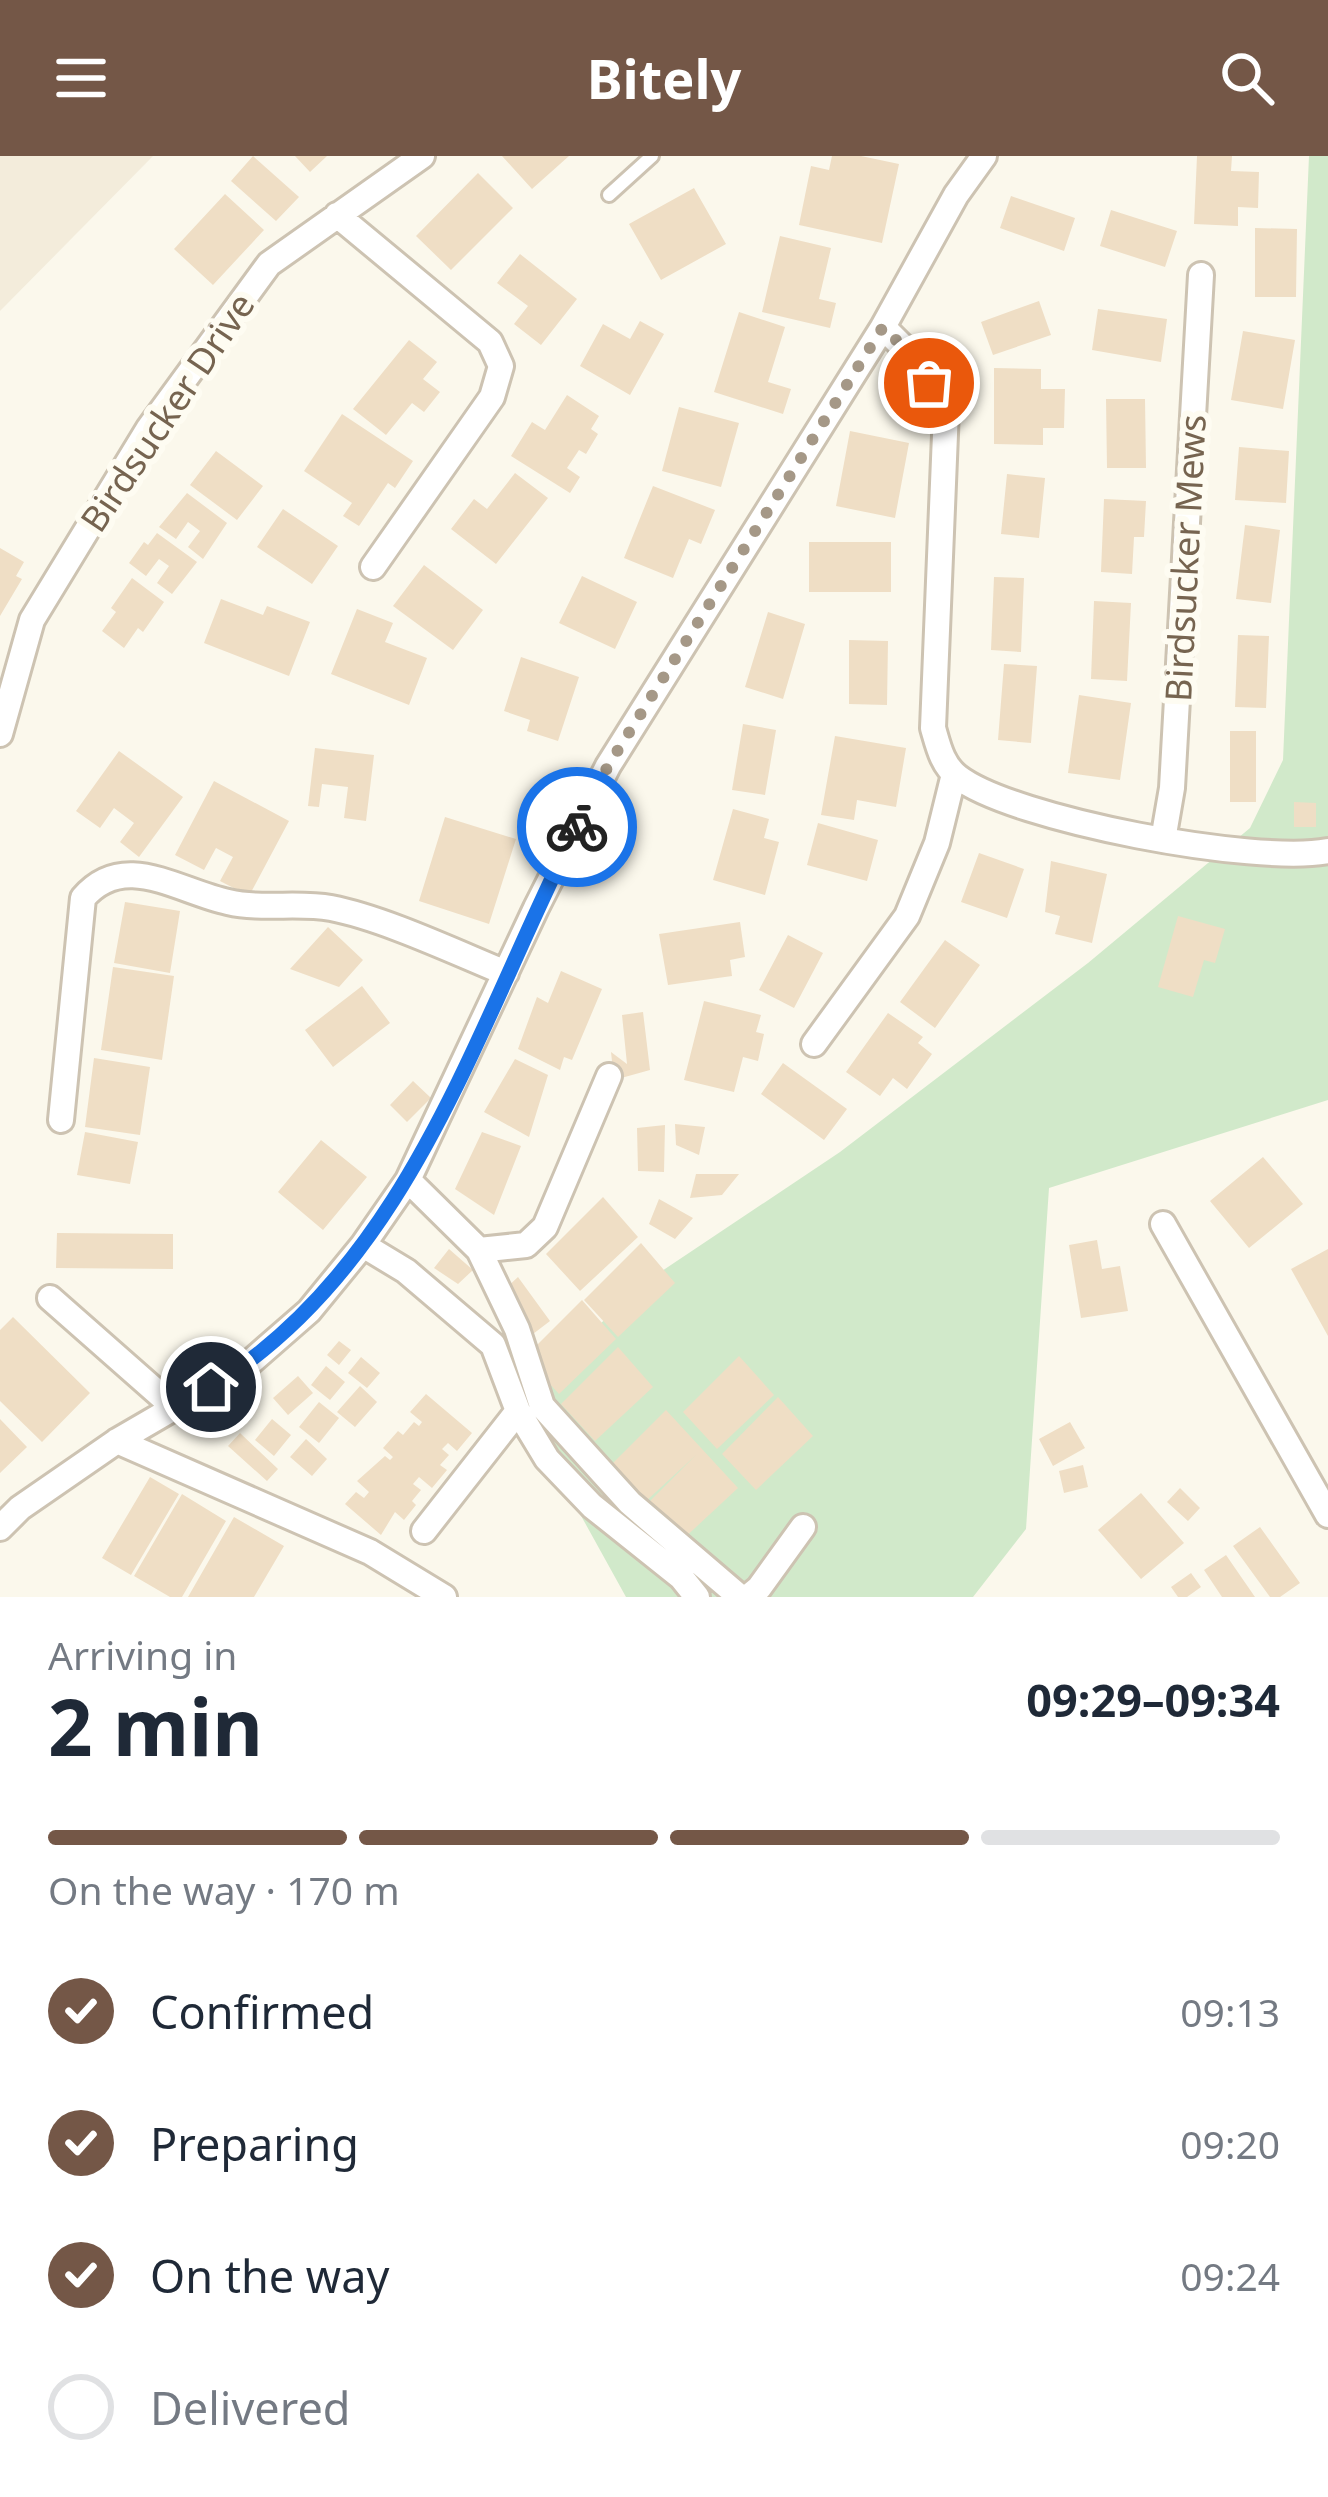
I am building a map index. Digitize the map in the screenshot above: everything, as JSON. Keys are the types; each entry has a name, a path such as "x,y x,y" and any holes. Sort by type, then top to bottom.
{"street":[{"name":"Birdsucker Drive","path":"0,734 32,620 148,428 268,265 422,156"},
{"path":"0,1528 20,1508 117,1441 246,1366 309,1311 363,1245 408,1180 608,766 883,327 956,195 984,156"},
{"path":"337,215 490,342 501,366 492,397 373,567"},
{"name":"Birdsucker Mews","path":"1163,840 1172,788 1202,275"},
{"path":"883,327 913,357 946,410 933,728 940,753 954,774 996,800 1163,840 1281,855 1328,851"},
{"path":"814,1044 907,916 937,843 954,774"},
{"path":"61,1120 82,898 98,880 117,873 229,903 331,908 506,973"},
{"path":"479,1250 526,1245 545,1227 609,1076"},
{"path":"408,1180 479,1250 517,1329 542,1406 630,1503 744,1597 759,1588 803,1527"},
{"path":"1163,1224 1328,1515"},
{"path":"363,1245 406,1271 493,1345 518,1411 547,1459 681,1577 697,1597"},
{"path":"50,1298 176,1409"},
{"path":"424,1531 518,1411"},
{"path":"117,1441 370,1552 444,1597"}],"lane":[{"path":"609,195 652,156"}],"shaded area":[{"path":"0,156 153,156 0,311"}],"green space":[{"path":"1309,156 1328,156 1328,1100 1049,1188 1026,1529 973,1597 626,1597 517,1400 647,1281 840,1152 1088,963 1250,828 1283,760"}],"building":[{"path":"253,156 299,197 276,221 231,181"},
{"path":"295,156 327,156 310,172"},
{"path":"502,156 569,156 532,189"},
{"path":"832,156 899,164 882,243 799,225 811,166 829,170"},
{"path":"1197,156 1232,156 1231,171 1259,172 1258,208 1238,207 1238,226 1194,224"},
{"path":"478,173 513,208 451,270 416,236"},
{"path":"694,188 726,244 661,280 629,224"},
{"path":"225,194 264,230 213,285 174,249"},
{"path":"1011,196 1075,218 1064,251 1000,228"},
{"path":"1111,210 1177,231 1165,267 1100,246"},
{"path":"1255,228 1297,229 1296,297 1255,297"},
{"path":"780,236 831,248 819,299 836,303 830,328 762,312"},
{"path":"520,254 577,299 541,345 514,324 528,306 497,283"},
{"path":"1039,301 1051,335 993,355 981,322"},
{"path":"1098,309 1167,319 1161,362 1092,350"},
{"path":"739,312 785,327 768,382 791,389 783,414 714,392"},
{"path":"640,321 664,334 630,395 580,366 603,324 630,339"},
{"path":"1243,331 1295,340 1283,409 1231,400"},
{"path":"409,340 437,362 423,379 440,392 424,412 412,403 386,435 353,409"},
{"path":"994,368 1041,369 1041,389 1065,389 1064,428 1043,428 1043,445 994,444"},
{"path":"567,395 599,416 591,429 598,434 586,454 579,450 567,468 580,477 570,493 511,456 532,422 545,430"},
{"path":"1106,399 1145,399 1146,468 1107,468"},
{"path":"679,407 739,423 721,487 662,471"},
{"path":"342,414 413,461 395,488 388,483 359,526 343,516 352,503 304,471"},
{"path":"850,431 909,443 895,518 836,506"},
{"path":"1239,447 1289,451 1286,503 1235,500"},
{"path":"216,451 263,486 237,520 190,485"},
{"path":"515,473 548,498 496,564 451,529 474,499 487,509"},
{"path":"1007,474 1045,478 1039,538 1001,534"},
{"path":"653,486 715,510 701,544 689,539 673,578 624,558"},
{"path":"187,493 227,523 203,559 188,547 200,531 188,522 176,539 159,527"},
{"path":"1104,499 1146,501 1144,537 1134,537 1132,574 1101,572"},
{"path":"283,509 338,546 312,584 257,547"},
{"path":"1245,525 1280,530 1271,603 1236,599"},
{"path":"157,533 197,562 172,594 157,583 169,566 159,559 146,576 129,563"},
{"path":"809,542 891,542 891,592 809,592"},
{"path":"0,548 24,562 16,576 22,579 0,616"},
{"path":"424,565 483,610 453,650 393,606"},
{"path":"582,576 637,602 615,649 559,623"},
{"path":"994,577 1024,578 1021,652 991,650"},
{"path":"132,578 164,602 143,632 138,628 124,648 102,631"},
{"path":"221,599 263,615 267,606 310,622 289,676 204,643"},
{"path":"1094,601 1131,603 1127,681 1091,679"},
{"path":"357,609 393,623 385,642 427,658 409,705 331,674"},
{"path":"768,612 805,624 783,699 745,687"},
{"path":"1238,635 1269,636 1266,708 1235,707"},
{"path":"849,640 888,641 887,705 849,704"},
{"path":"521,657 579,677 558,741 527,731 530,720 504,711"},
{"path":"1004,664 1037,666 1031,743 998,740"},
{"path":"1079,695 1131,703 1120,780 1068,773"},
{"path":"743,724 776,730 765,795 732,790"},
{"path":"1230,731 1256,731 1256,802 1230,802"},
{"path":"835,736 906,748 896,807 857,800 854,820 821,815"},
{"path":"315,748 374,755 366,821 344,818 348,787 322,784 319,807 308,806"},
{"path":"119,751 183,797 139,857 120,842 134,823 114,808 100,828 76,811"},
{"path":"214,781 289,821 249,896 220,881 233,857 216,848 204,870 175,855"},
{"path":"1294,802 1316,803 1316,827 1294,827"},
{"path":"733,809 769,819 764,838 779,842 765,895 713,880"},
{"path":"445,817 516,839 489,924 419,901"},
{"path":"818,823 878,840 867,881 807,865"},
{"path":"979,853 1024,869 1007,918 961,902"},
{"path":"1051,861 1107,874 1092,943 1055,934 1060,916 1045,912"},
{"path":"125,902 180,911 170,973 114,963"},
{"path":"1178,916 1225,929 1215,963 1204,960 1193,997 1158,987"},
{"path":"740,922 745,957 730,960 732,976 668,985 659,934"},
{"path":"328,927 363,960 339,987 290,969"},
{"path":"788,935 823,953 794,1008 759,990"},
{"path":"945,940 980,965 935,1028 900,1002"},
{"path":"113,967 174,976 162,1060 101,1050"},
{"path":"561,971 602,989 572,1060 564,1057 560,1070 518,1049 537,997 548,1003"},
{"path":"362,986 390,1023 333,1067 305,1030"},
{"path":"704,1001 761,1015 756,1032 764,1034 758,1061 743,1057 734,1092 684,1080"},
{"path":"643,1012 650,1070 614,1080 611,1052 627,1064 622,1015"},
{"path":"888,1013 923,1037 918,1043 932,1054 907,1089 893,1078 880,1096 846,1072"},
{"path":"94,1058 150,1067 140,1135 85,1127"},
{"path":"515,1059 548,1075 529,1137 484,1112"},
{"path":"783,1063 847,1109 824,1140 761,1094"},
{"path":"413,1081 431,1098 407,1122 390,1105"},
{"path":"675,1124 705,1127 699,1155 676,1145"},
{"path":"665,1125 664,1172 638,1171 637,1128"},
{"path":"85,1132 138,1142 130,1184 77,1175"},
{"path":"482,1132 521,1146 494,1215 455,1189"},
{"path":"321,1140 367,1177 323,1230 278,1192"},
{"path":"1263,1157 1303,1204 1249,1248 1210,1201"},
{"path":"696,1174 739,1174 722,1195 690,1198"},
{"path":"603,1197 638,1237 580,1291 546,1254"},
{"path":"659,1199 693,1218 675,1239 649,1224"},
{"path":"57,1233 173,1234 173,1269 56,1268"},
{"path":"1097,1240 1102,1269 1120,1266 1128,1311 1081,1318 1069,1245"},
{"path":"641,1243 675,1283 618,1337 584,1300"},
{"path":"449,1249 473,1270 458,1284 434,1268"},
{"path":"1328,1249 1328,1336 1291,1269"},
{"path":"518,1277 550,1321 533,1334 504,1290"},
{"path":"582,1300 616,1339 559,1394 525,1357"},
{"path":"13,1317 90,1393 42,1442 0,1401 0,1330"},
{"path":"339,1341 351,1350 339,1365 327,1355"},
{"path":"618,1347 653,1387 595,1441 561,1404"},
{"path":"739,1356 774,1395 717,1449 683,1412"},
{"path":"361,1357 380,1373 367,1388 348,1373"},
{"path":"326,1366 345,1382 330,1400 311,1385"},
{"path":"298,1376 313,1393 288,1415 273,1398"},
{"path":"360,1386 377,1402 355,1427 337,1412"},
{"path":"426,1394 472,1433 457,1451 448,1443 442,1449 449,1455 440,1465 447,1470 432,1488 419,1477 413,1484 421,1490 412,1501 416,1505 404,1520 395,1512 381,1535 345,1504 356,1492 364,1498 369,1492 357,1481 385,1456 393,1457 383,1448 398,1431 403,1435 414,1422 419,1426 422,1422 410,1412"},
{"path":"778,1397 813,1436 756,1490 722,1454"},
{"path":"319,1402 339,1418 319,1443 299,1427"},
{"path":"666,1410 738,1488 680,1542 646,1505 696,1455 644,1503 610,1466"},
{"path":"0,1419 27,1447 0,1473"},
{"path":"272,1419 291,1435 274,1456 255,1440"},
{"path":"1070,1422 1085,1448 1053,1466 1039,1439"},
{"path":"240,1433 278,1469 267,1481 228,1446"},
{"path":"306,1439 327,1459 312,1476 290,1457"},
{"path":"1083,1465 1088,1487 1064,1493 1059,1471"},
{"path":"150,1477 179,1494 131,1575 102,1558"},
{"path":"1180,1488 1200,1508 1188,1521 1167,1502"},
{"path":"1141,1493 1184,1543 1141,1579 1098,1530"},
{"path":"182,1494 226,1521 182,1597 170,1597 134,1576"},
{"path":"234,1517 284,1546 254,1597 188,1597"},
{"path":"1260,1527 1300,1583 1280,1597 1270,1597 1233,1546"},
{"path":"1226,1555 1255,1597 1222,1597 1204,1570"},
{"path":"1191,1573 1201,1587 1178,1597 1171,1587"}],"way so far":[{"path":"577,827 608,766 883,327 913,357 929,383"}],"route":[{"path":"211,1387 246,1366 309,1311 408,1180 577,827"}]}
